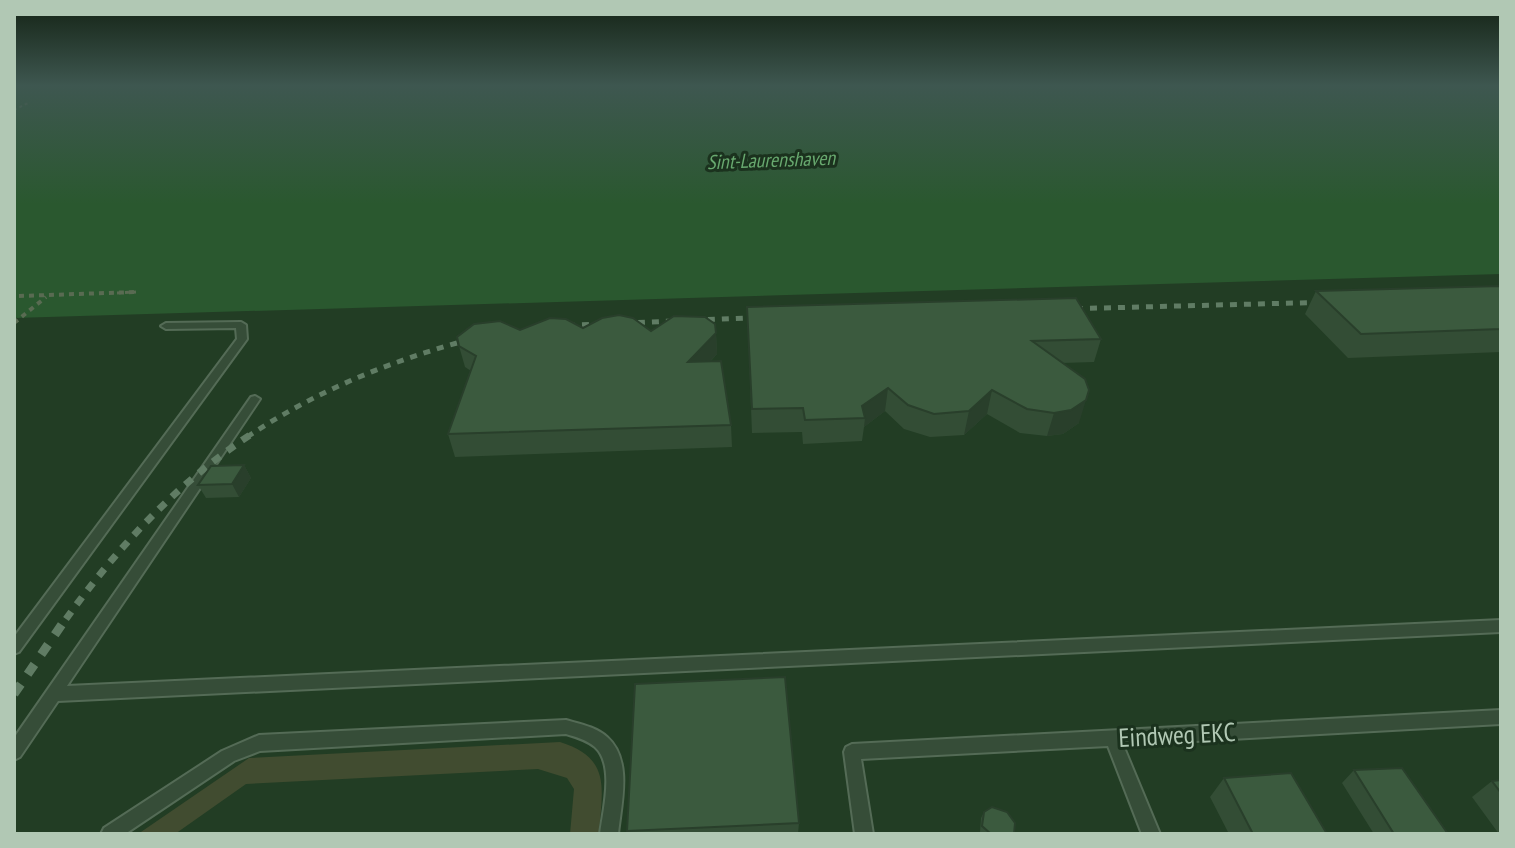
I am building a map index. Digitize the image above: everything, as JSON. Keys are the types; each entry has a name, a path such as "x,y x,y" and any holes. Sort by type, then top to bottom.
{"lane":[{"path":"14,648 236,349 243,330 241,325 232,324 166,326"},
{"path":"14,752 255,399"},
{"path":"53,694 1501,626"},
{"name":"Eindweg EKC","path":"864,834 852,752 1501,717"},
{"path":"110,834 228,756 259,743 566,727 589,732 605,743 615,759 609,834"},
{"path":"1113,739 1151,834"}],"path":[{"path":"19,296 136,292"},
{"path":"14,323 48,295"}],"shaded area":[{"path":"560,742 577,749 596,766 602,789 599,834 570,834 574,789 567,778 538,769 246,784 175,834 138,834 249,758"}],"water":[{"name":"Sint-Laurenshaven","path":"14,126 1501,126 1501,274 14,318"}],"building":[{"path":"1501,286 1501,329 1361,334 1316,291"},
{"path":"1076,298 1101,339 1032,341 1085,379 1089,390 1086,400 1071,410 1054,413 1027,409 992,390 969,411 934,414 908,405 888,388 862,406 865,418 805,420 803,408 752,409 747,307"},
{"path":"619,315 633,318 651,331 674,316 705,317 715,324 716,333 688,362 721,361 731,425 448,434 476,356 459,346 457,337 474,324 500,321 520,330 550,318 566,319 583,328 602,318"},
{"path":"244,465 232,484 198,485 211,466"},
{"path":"785,677 799,823 627,831 635,684"},
{"path":"1402,768 1448,834 1394,834 1354,770"},
{"path":"1291,773 1327,834 1253,834 1224,778"},
{"path":"1501,780 1501,793 1492,781"},
{"path":"992,807 1007,812 1015,823 1014,834 991,834 982,826 984,812"}],"railway":[{"path":"1062,309 1334,302"},
{"path":"554,326 770,317"},
{"path":"248,436 302,404 358,377 479,337"},
{"path":"66,619 106,567 149,519 197,474 248,436"},
{"path":"14,694 67,617"}]}
